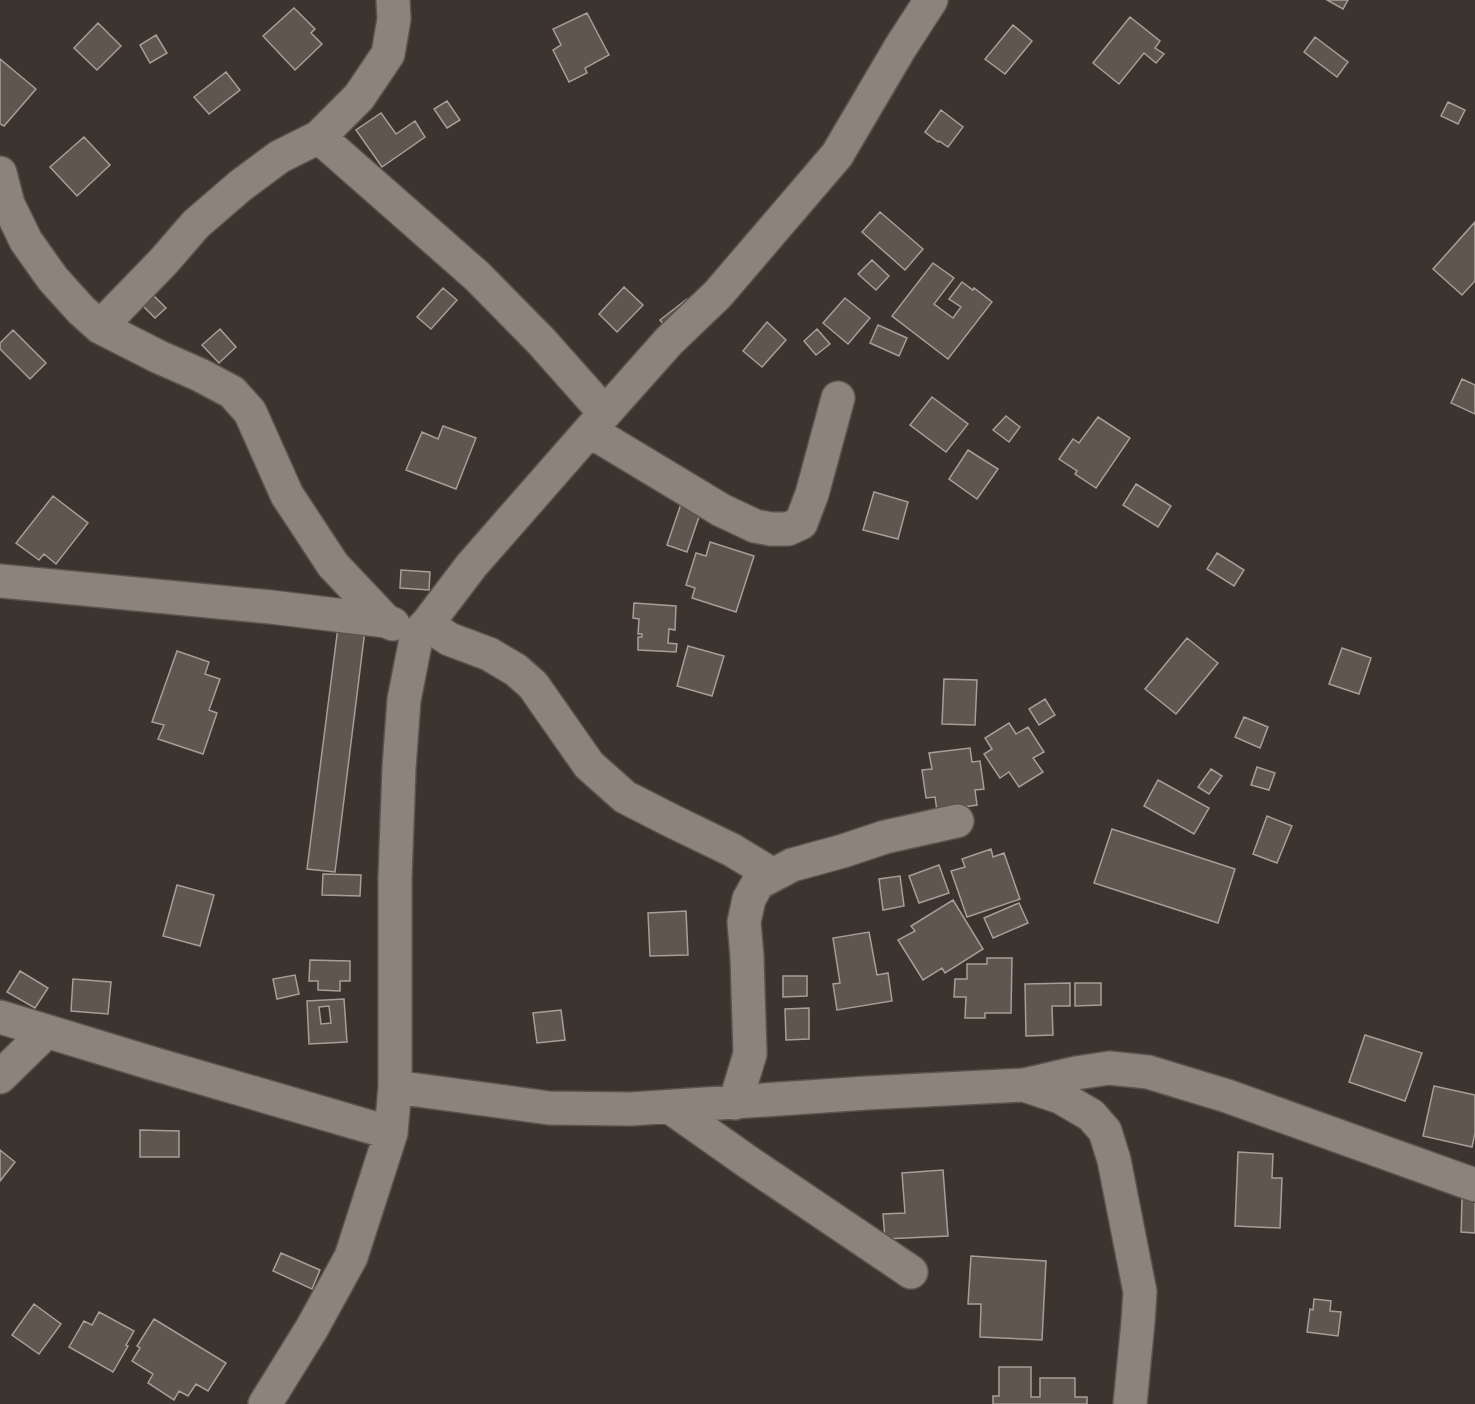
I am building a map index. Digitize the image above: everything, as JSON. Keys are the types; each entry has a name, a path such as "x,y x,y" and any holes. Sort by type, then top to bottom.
{"street":[{"path":"100,327 196,224 240,186 279,157 319,137 359,97 388,54 394,19 393,0"},
{"path":"266,1404 351,1257 391,1133 395,1087 395,878 399,768 404,700 422,629 471,566 597,422 669,341 718,294 837,155 931,0"},
{"path":"319,137 477,276 541,341 597,422 721,510 755,526 771,529 788,529 801,523 812,494 838,398"},
{"path":"0,173 8,204 26,241 60,287 81,310 100,327 232,392 250,412 286,495 333,565 386,621"},
{"path":"0,581 271,607 386,621 422,629 489,654 516,670 533,685 589,765 625,797 732,850 773,875"},
{"path":"735,1103 750,1054 744,922 748,899 758,883 792,865 885,837 957,821"},
{"path":"0,1017 391,1133"},
{"path":"0,1077 46,1032"},
{"path":"395,1087 549,1108 631,1109 1024,1085 1109,1068 1148,1071 1227,1096 1475,1185"},
{"path":"1024,1085 1060,1097 1091,1114 1105,1131 1114,1160 1140,1292 1130,1404"},
{"path":"670,1107 912,1272"}],"building":[{"path":"1327,0 1348,0 1343,9"},
{"path":"294,8 315,29 311,33 322,44 295,70 263,36"},
{"path":"587,13 609,55 585,68 587,73 569,82 553,50 561,45 553,29"},
{"path":"1130,17 1160,41 1155,48 1164,54 1156,63 1144,53 1119,84 1093,63"},
{"path":"98,23 121,46 97,70 74,48"},
{"path":"1013,25 1032,41 1005,74 985,59"},
{"path":"156,35 167,53 150,63 140,45"},
{"path":"1315,37 1348,62 1337,77 1304,52"},
{"path":"0,59 36,89 4,126 0,124"},
{"path":"226,72 240,90 209,114 194,97"},
{"path":"447,101 460,120 447,128 434,109"},
{"path":"1448,102 1465,110 1458,124 1441,116"},
{"path":"941,110 963,127 948,147 925,132"},
{"path":"381,113 396,134 415,121 425,137 382,167 356,130"},
{"path":"84,137 110,165 77,196 50,167"},
{"path":"880,212 923,249 905,270 862,232"},
{"path":"1475,222 1475,281 1462,295 1433,269"},
{"path":"872,260 889,276 876,290 858,274"},
{"path":"933,263 954,278 934,304 953,318 961,307 949,299 962,282 992,302 948,359 892,316"},
{"path":"624,287 643,305 617,332 599,314"},
{"path":"443,288 457,300 431,329 417,317"},
{"path":"153,295 166,308 155,318 143,306"},
{"path":"845,298 870,318 848,344 823,323"},
{"path":"687,299 697,312 671,333 660,320"},
{"path":"767,322 786,340 762,367 743,351"},
{"path":"878,325 907,338 899,356 870,343"},
{"path":"220,329 236,347 219,363 202,345"},
{"path":"817,329 830,344 816,355 804,341"},
{"path":"13,330 46,363 30,379 0,349 0,343"},
{"path":"1462,379 1475,385 1475,414 1451,403"},
{"path":"932,397 968,424 946,452 910,425"},
{"path":"1006,416 1020,427 1009,442 993,430"},
{"path":"1098,417 1130,438 1096,488 1075,474 1077,471 1059,459 1073,439 1079,443"},
{"path":"443,426 476,438 456,489 406,470 422,432 438,439"},
{"path":"968,450 998,469 977,499 949,479"},
{"path":"1136,484 1171,506 1158,527 1123,505"},
{"path":"874,492 908,502 898,539 863,530"},
{"path":"53,496 88,523 56,564 44,554 39,560 16,543"},
{"path":"682,501 702,508 687,552 667,545"},
{"path":"710,542 754,556 736,612 692,598 695,588 686,585 696,553 706,556"},
{"path":"1217,553 1244,570 1234,586 1207,569"},
{"path":"401,570 430,572 429,590 400,588"},
{"path":"634,603 676,606 675,630 669,629 668,643 677,644 676,652 638,650 638,637 642,637 642,634 638,634 639,619 633,618"},
{"path":"338,627 365,630 335,872 307,869"},
{"path":"1187,638 1218,663 1176,714 1145,689"},
{"path":"688,646 724,656 712,696 677,686"},
{"path":"1342,648 1371,658 1359,694 1329,684"},
{"path":"177,651 209,662 205,674 220,679 209,710 217,713 203,754 158,739 164,725 152,722"},
{"path":"944,679 977,680 975,725 942,724"},
{"path":"1045,699 1055,715 1039,725 1029,709"},
{"path":"1244,717 1268,727 1260,748 1235,737"},
{"path":"1009,723 1016,734 1028,727 1044,752 1033,758 1043,772 1019,787 1009,772 1000,778 984,754 992,749 985,738"},
{"path":"970,748 972,762 980,761 984,789 975,790 977,805 937,811 935,797 926,798 922,770 932,769 929,753"},
{"path":"1257,767 1275,773 1269,790 1251,785"},
{"path":"1211,769 1222,776 1209,794 1198,787"},
{"path":"1158,780 1209,808 1194,834 1144,806"},
{"path":"1267,816 1292,826 1277,863 1253,854"},
{"path":"1112,829 1235,869 1218,923 1094,883"},
{"path":"991,849 993,857 1004,853 1020,899 967,917 951,871 965,867 962,859"},
{"path":"939,865 949,893 919,903 909,876"},
{"path":"323,874 361,875 360,896 322,895"},
{"path":"900,876 904,906 883,910 879,879"},
{"path":"177,885 214,895 200,946 163,936"},
{"path":"953,900 983,949 945,973 942,968 923,980 898,940 915,931 911,926"},
{"path":"1019,903 1028,923 993,938 984,918"},
{"path":"686,911 688,955 650,956 648,913"},
{"path":"869,932 877,975 888,973 892,1001 837,1010 833,984 840,983 833,938"},
{"path":"987,958 1012,958 1011,1013 985,1013 985,1018 965,1018 966,997 954,997 955,979 967,979 967,964 987,964"},
{"path":"310,960 350,961 350,981 340,981 340,991 318,990 318,981 309,981"},
{"path":"20,971 48,988 35,1008 7,992"},
{"path":"295,975 299,994 277,999 273,979"},
{"path":"783,976 807,976 807,996 783,997"},
{"path":"73,979 111,982 108,1014 71,1011"},
{"path":"1070,983 1070,1006 1052,1006 1053,1035 1026,1036 1025,984"},
{"path":"1075,983 1101,983 1101,1005 1075,1006"},
{"path":"344,999 347,1042 309,1044 307,1001","holes":["329,1006 331,1023 321,1024 319,1007"]},
{"path":"809,1008 809,1039 786,1040 785,1009"},
{"path":"561,1010 565,1040 537,1043 533,1013"},
{"path":"1365,1035 1422,1053 1405,1101 1349,1082"},
{"path":"1434,1086 1475,1095 1475,1133 1472,1147 1423,1136"},
{"path":"140,1130 179,1131 179,1157 140,1157"},
{"path":"0,1150 15,1162 0,1181"},
{"path":"1238,1152 1273,1154 1272,1178 1282,1178 1280,1228 1235,1226"},
{"path":"943,1170 948,1236 885,1239 883,1214 905,1213 902,1173"},
{"path":"1462,1199 1475,1200 1475,1233 1461,1232"},
{"path":"281,1253 320,1270 312,1289 273,1271"},
{"path":"971,1256 1046,1261 1042,1340 980,1337 981,1304 968,1304"},
{"path":"1314,1299 1331,1301 1330,1311 1341,1312 1338,1336 1307,1332 1310,1309 1313,1310"},
{"path":"34,1304 61,1324 39,1354 12,1335"},
{"path":"99,1312 134,1331 113,1372 69,1347 84,1321 92,1325"},
{"path":"154,1319 226,1363 208,1391 196,1384 188,1396 179,1391 174,1400 148,1383 153,1374 132,1361 140,1348 137,1346"},
{"path":"999,1367 1031,1367 1031,1397 1040,1397 1040,1378 1075,1378 1075,1397 1087,1397 1087,1404 993,1404 993,1396 999,1396"}]}
